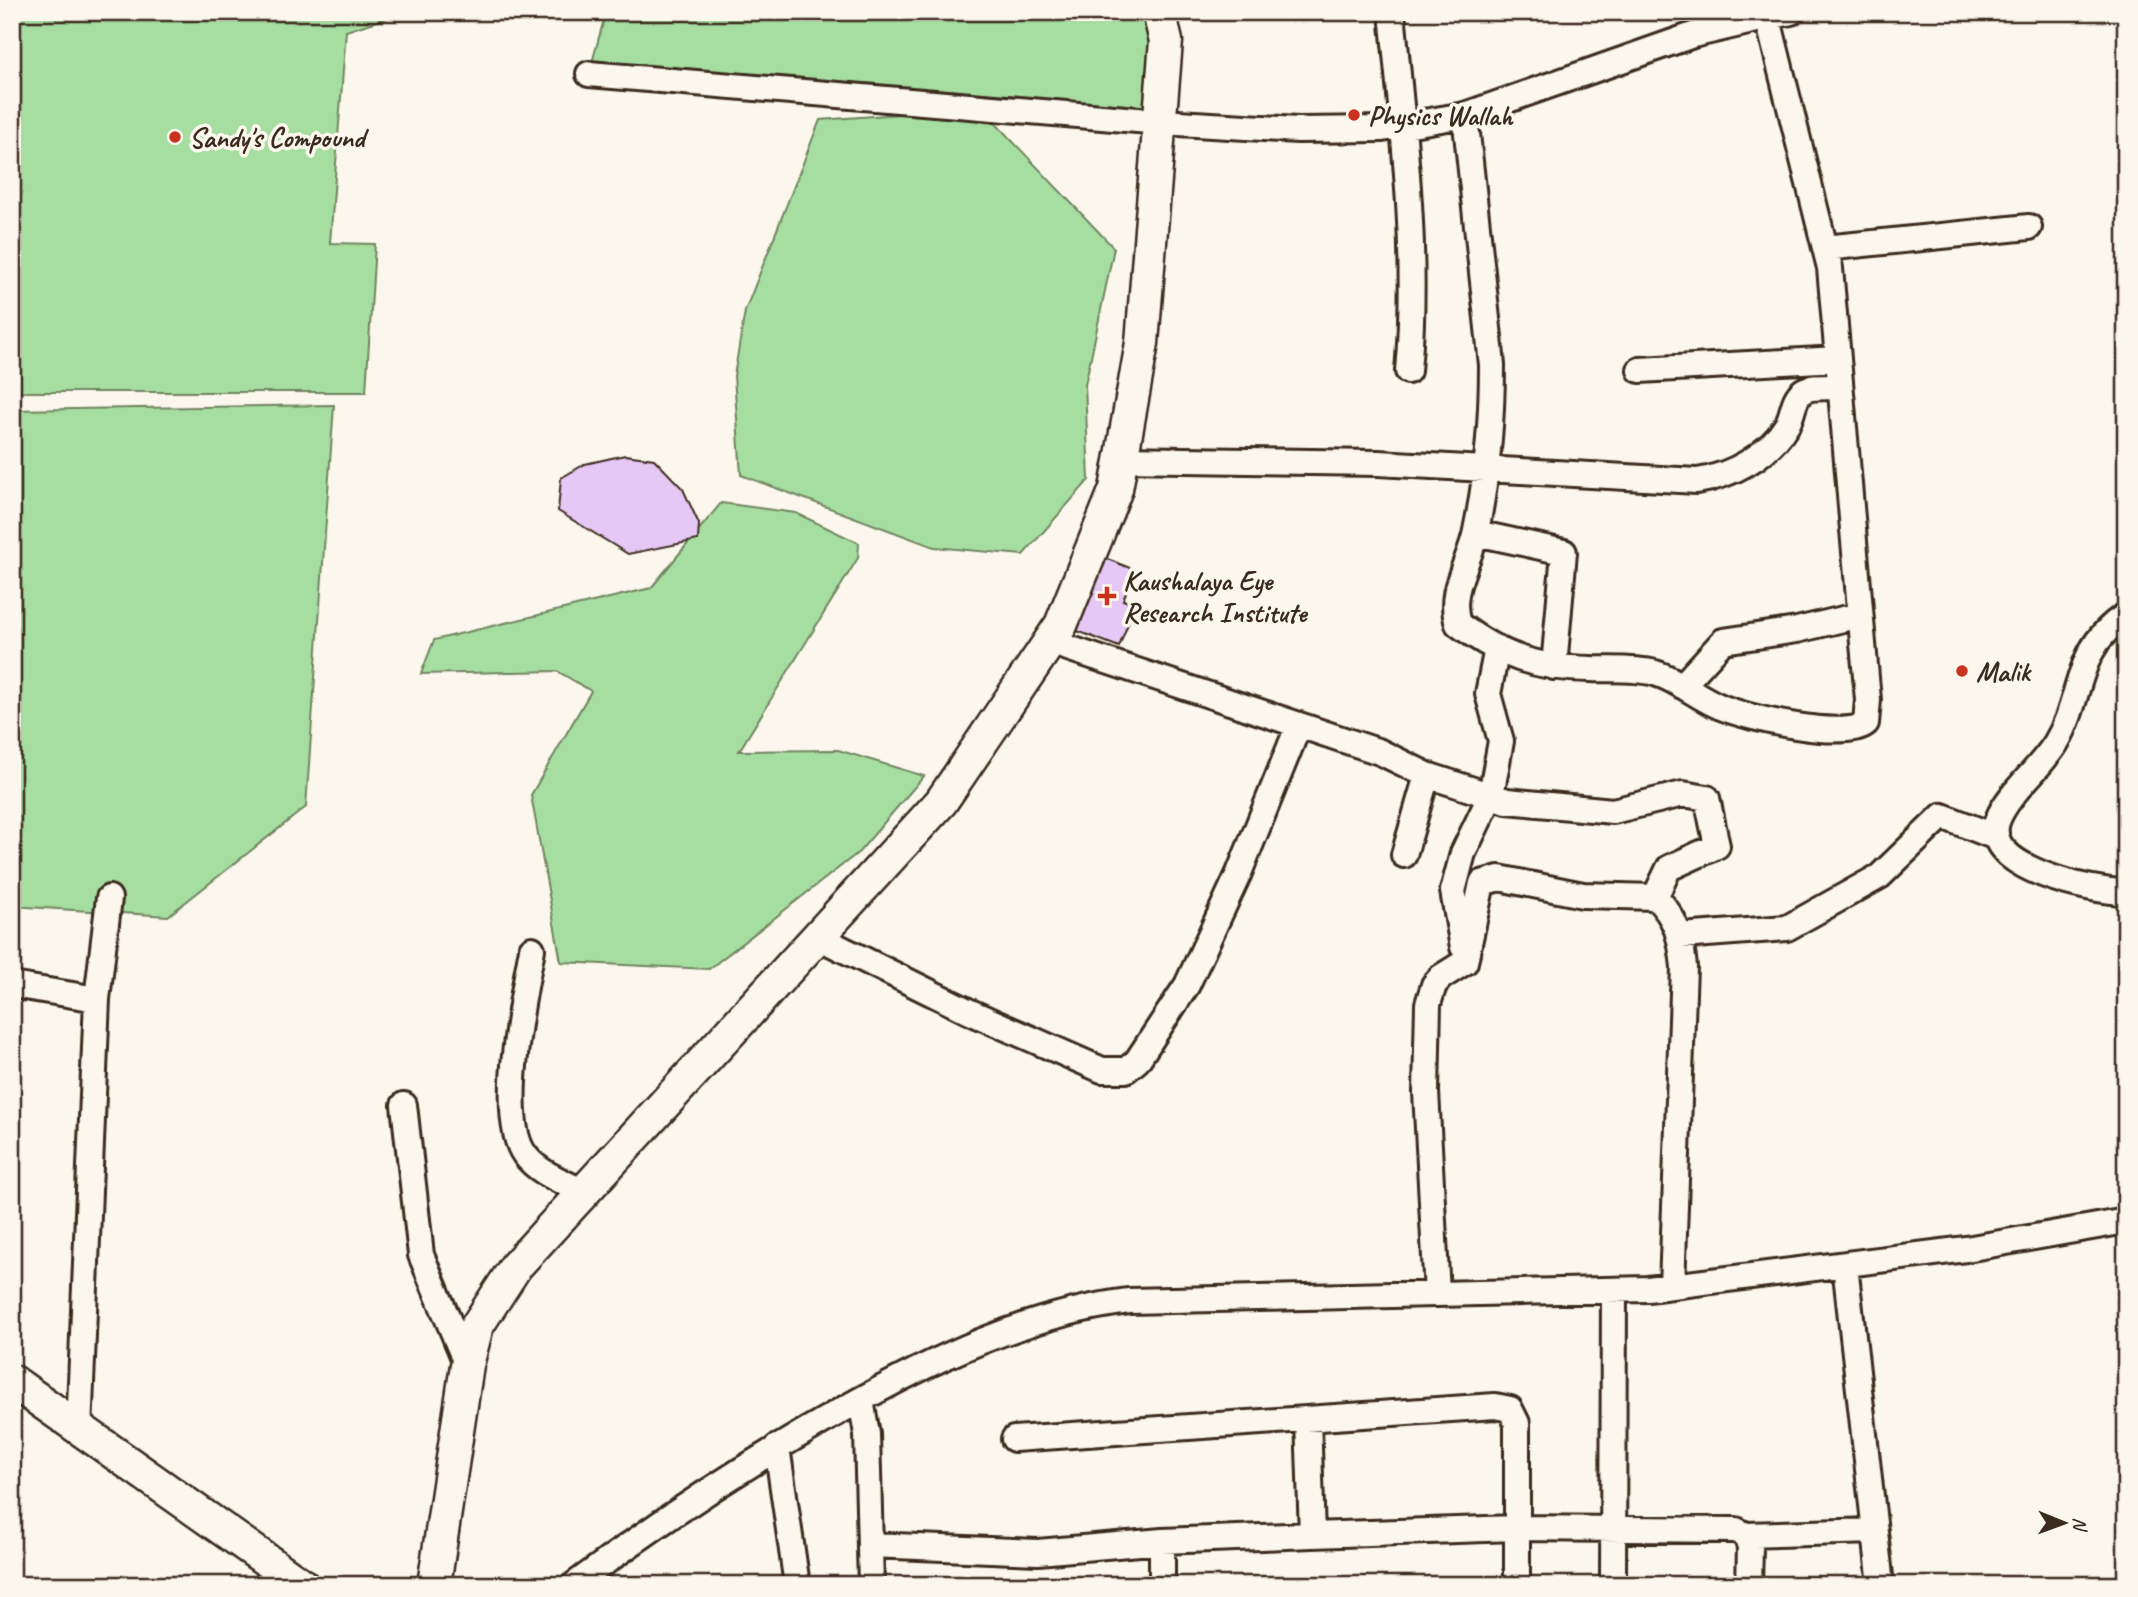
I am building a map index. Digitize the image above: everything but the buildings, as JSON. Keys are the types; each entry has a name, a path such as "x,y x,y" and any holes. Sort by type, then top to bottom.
{"main road":[{"path":"435,1585 467,1365 477,1326 516,1266 941,802 1061,625 1116,489 1142,343 1166,41 1159,12"},
{"path":"12,1381 79,1431 302,1585"}],"street":[{"path":"1392,12 1413,284 1408,371"},
{"path":"589,74 1161,122 1298,130 1402,125 1465,115 1693,35 1779,14 1825,248 1838,359 1868,700 1866,723 1860,728 1832,731 1745,714 1721,707 1656,673 1530,664 1458,624 1453,610 1454,596 1476,533 1492,365 1465,115"},
{"path":"1825,248 2029,227"},
{"path":"1640,370 1838,359"},
{"path":"1121,459 1378,463 1697,481 1721,477 1774,441 1788,424 1798,396 1804,390 1840,387"},
{"path":"1476,533 1564,552 1554,667"},
{"path":"1682,686 1723,641 1797,630 1860,615"},
{"path":"1996,837 1998,818 2057,742 2094,644 2106,628 2126,615"},
{"path":"1050,642 1298,727 1380,752 1427,775 1507,801 1613,811 1683,794 1707,798 1717,846 1669,868 1655,897"},
{"path":"1465,962 1453,891 1464,853 1491,795 1501,741 1488,694 1497,648"},
{"path":"816,936 968,1012 1102,1070 1126,1070 1137,1061 1187,985 1239,873 1298,727"},
{"path":"1404,855 1427,775"},
{"path":"1681,936 1787,928 1880,876 1942,816 1996,837 2005,851 2042,875 2081,887 2126,892"},
{"path":"1437,1294 1426,1092 1428,1004 1434,985 1441,977 1465,962 1471,943 1476,896 1482,883 1490,879 1583,895 1655,897 1675,919 1681,936 1684,967 1672,1286"},
{"path":"79,1431 97,999 109,898"},
{"path":"532,949 519,1015 515,1057 514,1114 518,1143 539,1169 583,1192"},
{"path":"12,985 97,999"},
{"path":"404,1105 421,1255 467,1365"},
{"path":"574,1585 650,1528 777,1447 861,1400 948,1354 1088,1306 1129,1301 1615,1290 1672,1286 1966,1249 2126,1221"},
{"path":"1844,1265 1881,1585"},
{"path":"1614,1585 1615,1290"},
{"path":"861,1400 867,1434 871,1585"},
{"path":"1014,1439 1494,1406 1510,1409 1517,1423 1517,1585"},
{"path":"1308,1419 1312,1535"},
{"path":"777,1447 797,1585"},
{"path":"871,1545 1038,1552 1162,1541 1515,1528 1613,1531 1736,1530 1746,1535 1874,1531"},
{"path":"1746,1535 1750,1547 1749,1585"},
{"path":"1162,1541 1162,1585"}],"green space":[{"name":"Sandy's Compound","path":"12,12 406,12 346,31 330,243 375,244 366,392 12,392"},
{"path":"606,12 1159,12 1158,107 590,70"},
{"path":"981,108 1114,248 1085,385 1089,480 1023,555 934,547 741,475 734,376 745,311 820,120"},
{"path":"334,405 306,807 168,916 12,906 12,410"},
{"path":"721,503 796,513 859,543 858,558 739,751 838,750 924,776 859,852 709,969 561,962 531,795 591,691 557,671 421,674 434,640 651,588"}],"place":[{"name":"Physics Wallah","path":"1354,115"},
{"name":"Sandy's Compound","path":"175,137"},
{"name":"Kaushalaya Eye Research Institute","path":"1107,596"},
{"name":"Malik","path":"1962,671"}]}
